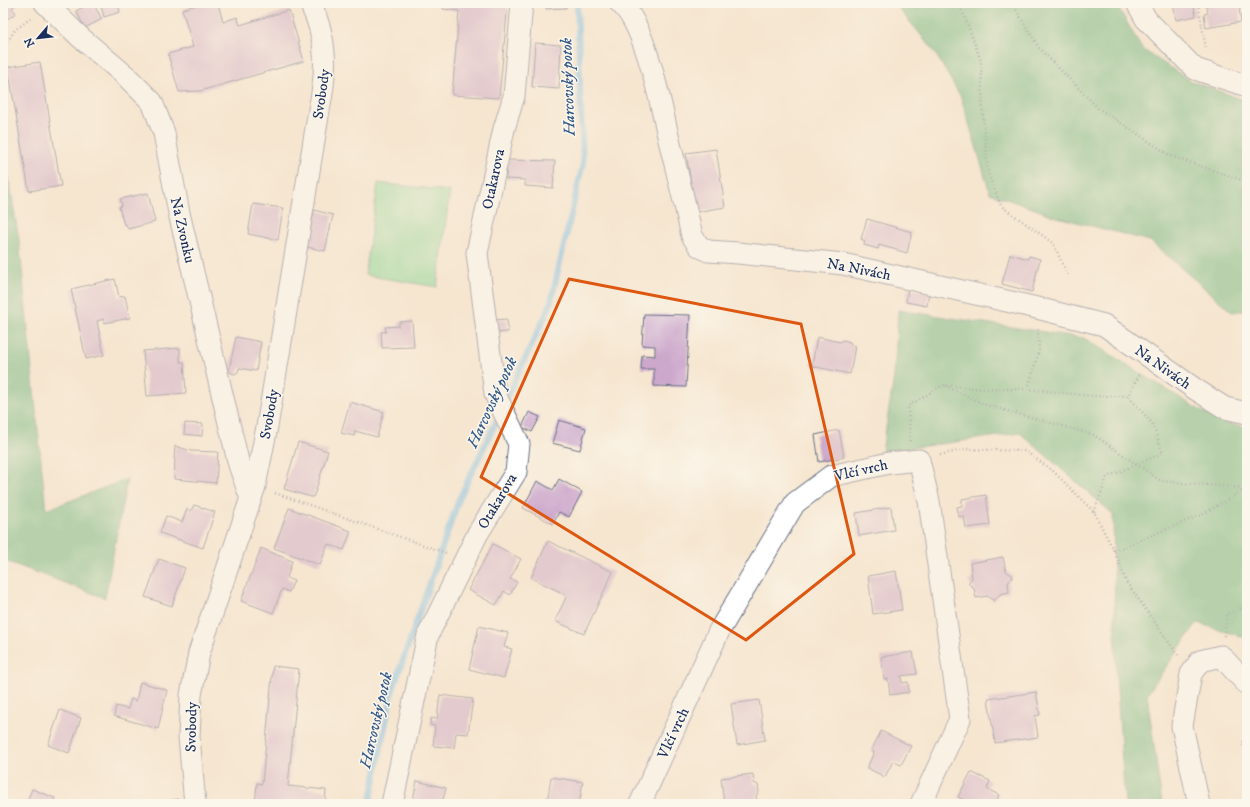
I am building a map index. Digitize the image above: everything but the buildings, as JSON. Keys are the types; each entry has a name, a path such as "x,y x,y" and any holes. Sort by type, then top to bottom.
{"street":[{"name":"Otakarova","path":"392,804 428,635 478,532 516,472 519,444 495,394 478,252 504,129 514,96 522,3"},
{"name":"Na Nivách","path":"620,3 633,20 644,45 658,90 692,236 699,246 708,252 738,253 843,264 1037,308 1104,325 1226,408 1247,413"},
{"path":"1136,3 1146,19 1195,69 1247,86"},
{"name":"Na Zvonku","path":"46,5 80,37 126,76 152,102 164,133 179,213 238,465 253,493"},
{"name":"Svobody","path":"195,804 189,737 191,696 199,653 253,493 267,427 324,86 325,57 317,8"},
{"path":"919,460 929,500 960,719 921,804"},
{"name":"Vlčí vrch","path":"640,804 719,631 795,503 831,476 888,463 919,460"},
{"path":"1199,804 1182,726 1191,674 1200,661 1221,656 1247,684"}],"path":[{"path":"958,3 981,61 983,116 988,173 1001,206 1053,243 1068,276"},
{"path":"1012,3 1039,48 1098,108 1171,156 1247,182"},
{"path":"1198,3 1210,75"},
{"path":"3,48 15,30 46,5"},
{"path":"1028,389 1039,350 1037,308"},
{"path":"1128,396 1149,357"},
{"path":"943,384 986,405 1094,435 1161,480 1246,488"},
{"path":"1094,512 1107,477 1163,453 1152,423 1128,396 1093,396 1028,389 983,390 943,384 908,406 910,439 919,460 965,449 1025,451 1052,470 1094,512 1114,551 1127,583 1191,674"},
{"path":"1114,551 1203,514 1246,488"},
{"path":"253,493 436,551"},
{"path":"1221,656 1227,614 1247,606"},
{"path":"1247,740 1242,743 1247,752"}],"highlighted area":[{"path":"569,279 801,324 854,554 746,640 481,477"}],"green space":[{"path":"894,3 1116,3 1142,49 1191,81 1247,101 1247,310 1232,312 1150,241 1057,217 990,193 961,97 932,48"},
{"path":"3,142 19,240 46,510 127,479 105,598 3,560"},
{"path":"378,183 450,191 437,287 365,275"},
{"path":"898,310 1084,338 1219,422 1247,427 1247,638 1197,623 1147,694 1162,804 1125,804 1116,674 1113,514 1020,433 882,452 894,377"}],"waterway":[{"name":"Harcovský potok","path":"504,403 550,306 583,163 577,3"},
{"name":"Harcovský potok","path":"370,804 392,692 459,499 500,414"}]}
